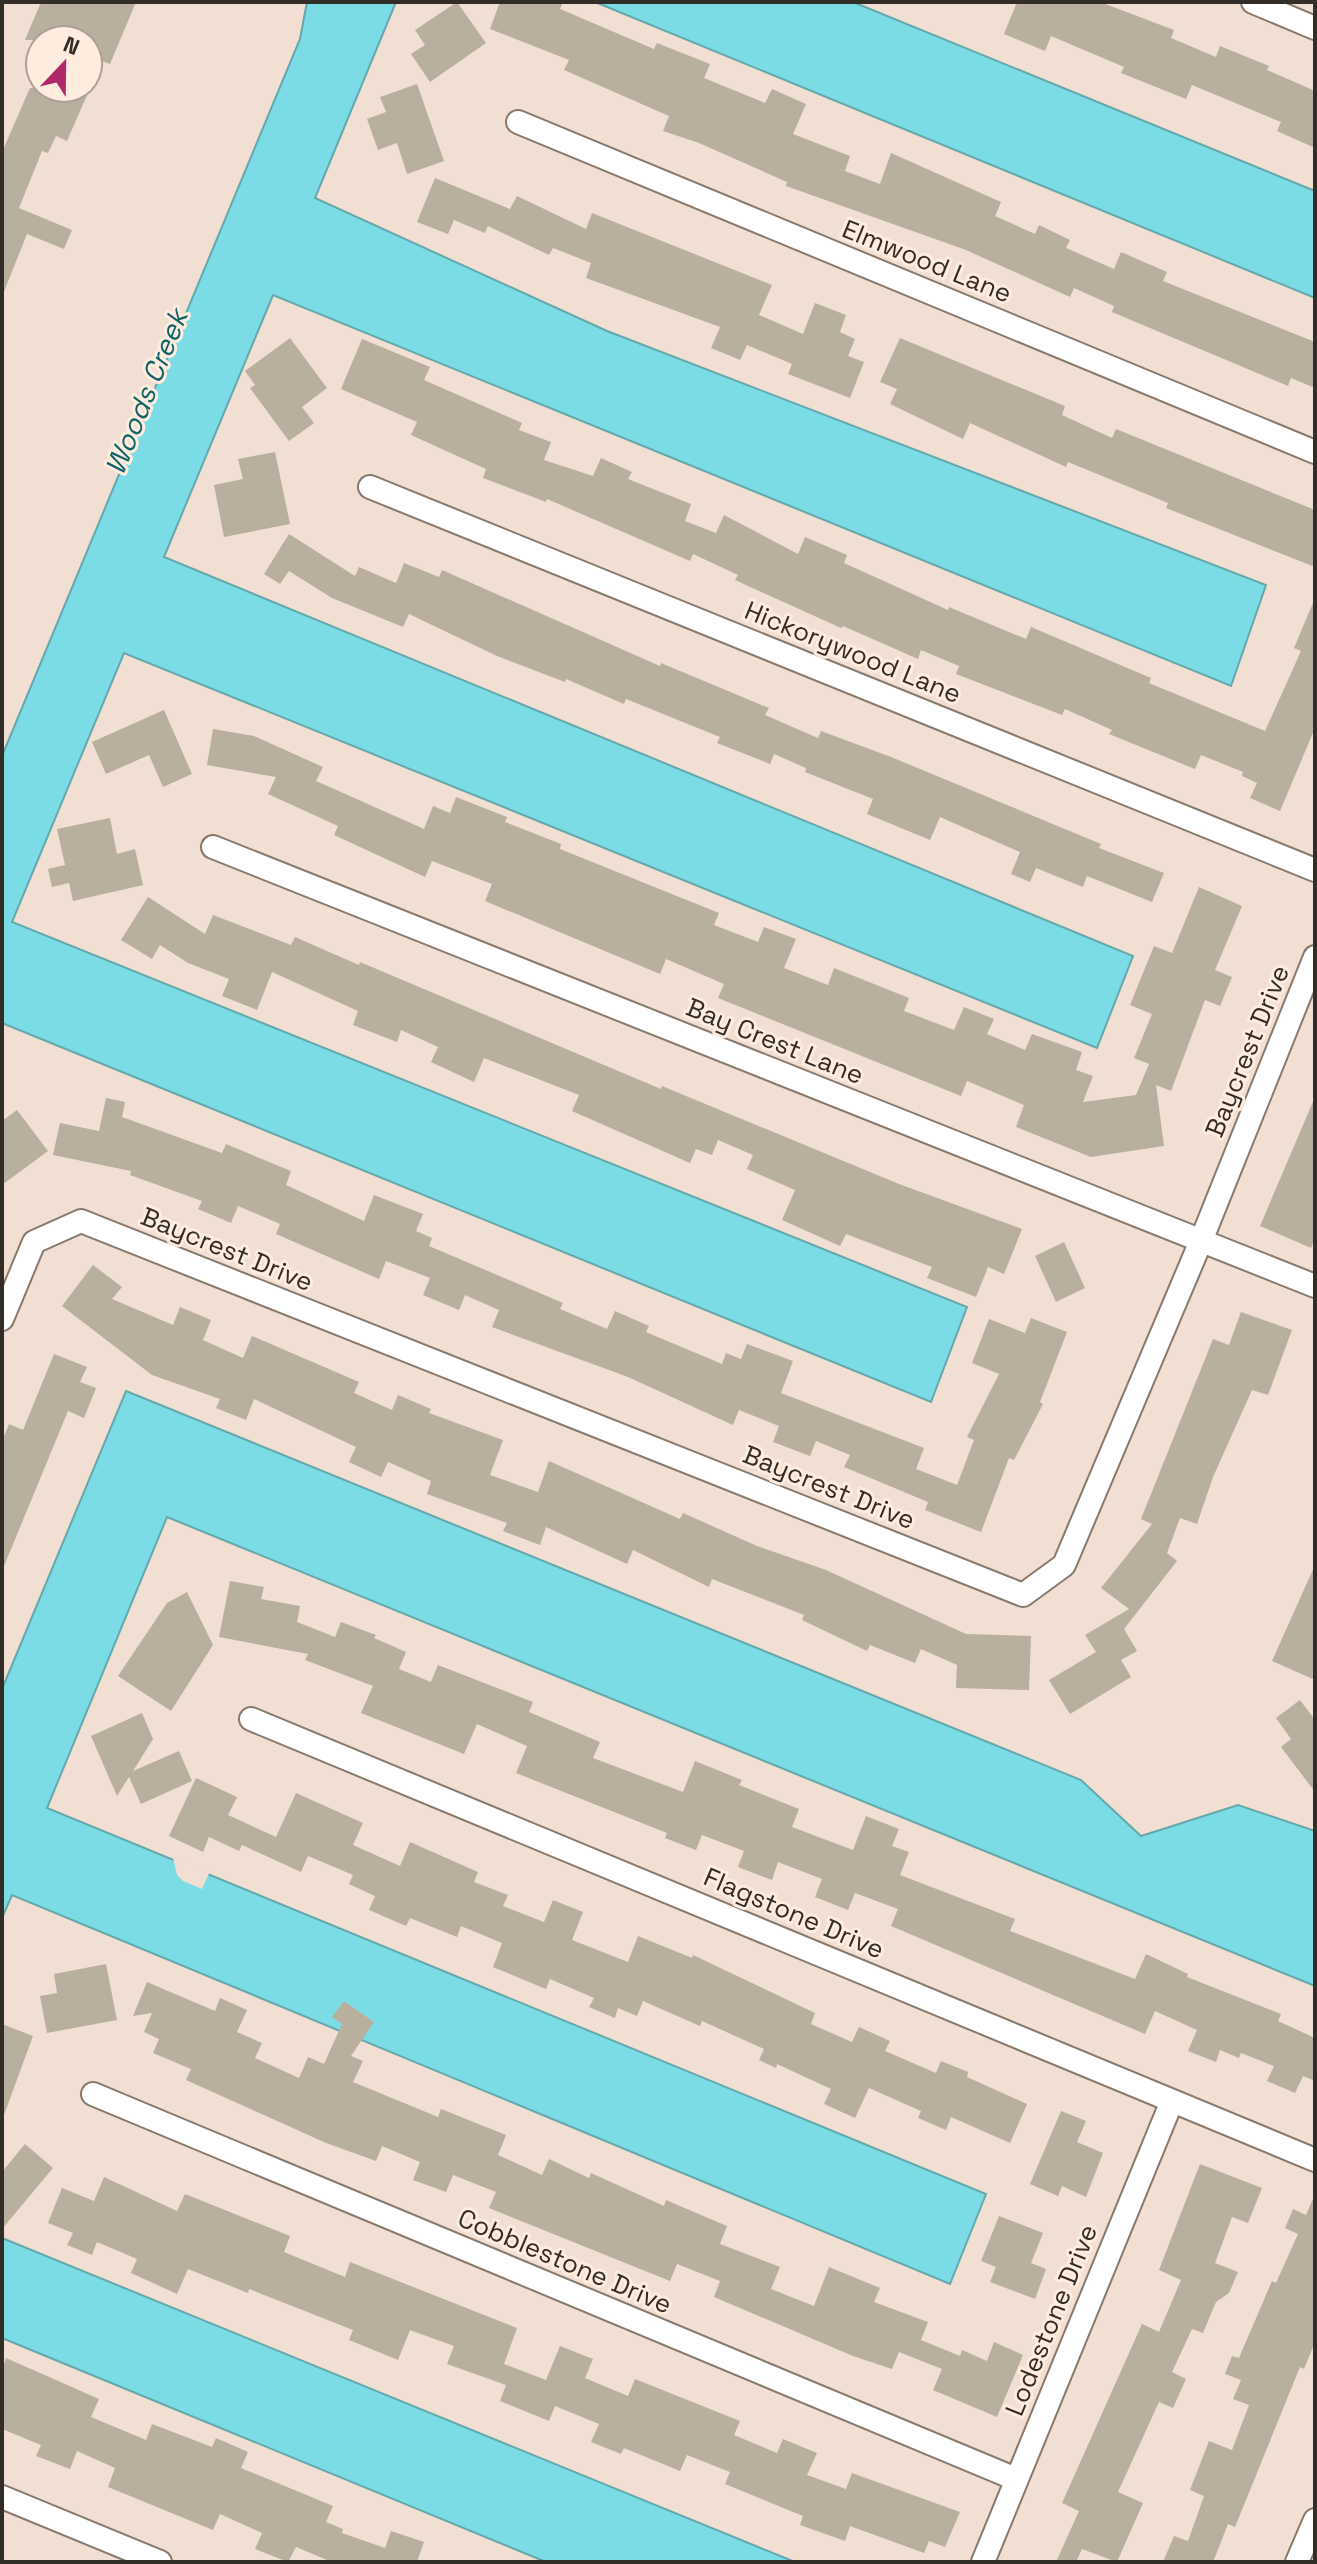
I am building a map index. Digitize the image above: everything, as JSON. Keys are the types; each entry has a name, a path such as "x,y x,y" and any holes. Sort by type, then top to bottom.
{"street":[{"path":"1253,2 1315,28"},
{"name":"Elmwood Lane","path":"518,122 1315,452"},
{"name":"Hickorywood Lane","path":"370,487 1315,870"},
{"name":"Bay Crest Lane","path":"213,847 1315,1286"},
{"name":"Baycrest Drive","path":"2,1319 34,1242 81,1221 1023,1595 1064,1565 1201,1241 1315,957"},
{"name":"Flagstone Drive","path":"251,1719 1315,2160"},
{"name":"Cobblestone Drive","path":"93,2094 1016,2479"},
{"name":"Lodestone Drive","path":"983,2562 1172,2101"},
{"path":"2,2497 160,2562"},
{"path":"1297,2562 1315,2520"}],"water":[{"path":"307,2 396,2 315,198 607,331 1266,585 1231,686 273,295 164,557 1133,956 1097,1048 124,653 12,922 967,1307 931,1402 2,1023 2,756 300,39"},
{"path":"595,2 853,2 1315,191 1315,298"},
{"path":"126,1391 1081,1780 1141,1836 1238,1805 1315,1831 1315,1986 167,1517 47,1808 986,2194 950,2284 12,1895 2,1918 2,1689"},
{"path":"2,2238 795,2562 546,2562 2,2338"}],"pier":[{"path":"173,1858 210,1871 202,1889 177,1875"}],"building":[{"path":"41,2 136,2 110,64 104,62 104,24 32,24"},
{"path":"457,2 486,43 430,82 411,54 425,45 415,30"},
{"path":"500,2 563,2 560,9 654,49 657,43 710,64 704,78 765,103 772,89 806,104 793,134 850,156 845,171 880,184 891,153 1001,202 995,216 1035,234 1039,225 1070,240 1066,248 1114,269 1121,252 1167,272 1163,281 1315,342 1315,388 1291,378 1288,386 1112,312 1114,306 1074,288 1070,297 966,250 786,186 787,182 699,143 663,131 669,116 564,70 569,60 490,29"},
{"path":"1017,2 1100,2 1174,30 1171,38 1216,57 1220,46 1269,66 1267,70 1315,91 1315,148 1277,131 1281,122 1192,85 1186,99 1121,73 1124,67 1051,36 1045,51 1004,34"},
{"path":"417,84 444,161 407,174 397,143 378,150 367,119 386,112 380,97"},
{"path":"24,102 83,104 67,141 56,136 48,153 42,151 19,208 72,230 64,249 27,234 3,294 2,152"},
{"path":"435,178 510,209 517,196 586,229 592,213 772,285 759,315 803,334 815,303 846,315 840,332 855,339 848,356 864,362 850,398 788,374 792,364 747,345 740,360 711,348 720,327 586,278 591,263 553,248 549,255 488,226 485,233 454,220 448,234 417,222"},
{"path":"290,338 327,388 302,407 314,423 289,441 250,388 255,385 245,371"},
{"path":"900,338 1065,406 1062,415 1112,438 1116,429 1315,510 1315,567 1166,508 1168,503 1068,462 1066,467 970,423 963,439 890,404 897,389 880,382"},
{"path":"362,339 430,367 424,380 522,423 519,430 551,442 544,460 593,476 601,458 632,472 628,479 691,504 685,521 716,533 724,515 798,554 805,537 847,555 844,563 948,610 949,607 1026,639 1031,627 1151,678 1149,683 1265,731 1301,651 1294,648 1315,598 1315,728 1280,811 1250,798 1257,783 1242,776 1243,772 1201,755 1195,769 1109,734 1112,730 1065,709 1062,715 956,674 959,666 921,650 918,659 843,626 841,628 735,580 738,575 693,554 690,561 547,499 546,502 483,478 486,469 411,435 417,422 341,389"},
{"path":"275,452 290,524 224,537 214,485 243,479 238,459"},
{"path":"289,534 355,576 359,567 396,583 404,563 439,577 442,570 660,666 661,663 769,708 765,715 818,738 821,731 891,757 1101,844 1099,848 1164,873 1152,902 1087,876 1083,887 1036,868 1030,882 1011,874 1020,852 940,817 930,840 867,814 873,799 805,772 806,768 774,754 770,764 717,743 720,737 626,699 624,704 566,679 565,682 497,656 409,614 403,627 332,598 289,571 280,584 264,574"},
{"path":"164,710 192,774 163,787 149,755 106,774 92,742"},
{"path":"213,729 254,736 323,767 316,781 424,829 433,806 450,813 456,797 507,817 505,822 561,844 560,849 719,913 714,925 758,942 764,927 796,939 784,968 828,985 834,968 909,998 904,1011 954,1030 964,1007 994,1019 987,1034 1025,1050 1032,1034 1082,1052 1076,1070 1093,1076 1083,1102 1136,1095 1149,1064 1134,1058 1152,1014 1130,1005 1154,946 1172,953 1199,887 1242,906 1215,970 1232,977 1220,1006 1205,1000 1171,1091 1156,1085 1164,1146 1091,1157 1016,1127 1024,1105 967,1081 961,1096 718,998 724,984 666,959 660,974 485,901 492,884 432,861 425,877 334,835 338,826 268,794 276,777 207,765"},
{"path":"110,818 117,854 135,849 143,885 73,901 69,883 52,887 48,869 65,865 57,829"},
{"path":"148,897 205,934 213,915 291,945 295,937 661,1089 662,1086 899,1184 1022,1229 1004,1274 988,1267 976,1297 927,1278 932,1267 846,1234 840,1246 782,1220 795,1190 747,1169 753,1155 718,1140 712,1155 696,1149 690,1163 572,1111 579,1095 484,1058 474,1082 431,1062 438,1047 401,1030 397,1042 353,1025 358,1011 272,972 257,1010 222,996 229,979 188,963 160,945 152,959 121,940"},
{"path":"1315,1097 1315,1238 1311,1248 1260,1226"},
{"path":"106,1098 125,1102 122,1117 222,1153 226,1144 291,1171 286,1185 364,1221 374,1195 423,1214 416,1231 432,1238 429,1246 563,1303 560,1309 607,1329 615,1311 649,1326 646,1332 722,1364 726,1353 741,1359 747,1344 793,1361 781,1393 924,1448 916,1469 957,1485 974,1440 967,1437 999,1374 972,1363 989,1319 1025,1333 1031,1318 1067,1332 1040,1402 1043,1404 1014,1460 1009,1458 981,1532 925,1510 928,1502 844,1467 850,1455 816,1441 810,1456 773,1442 779,1426 739,1410 733,1425 628,1377 492,1327 499,1310 465,1295 459,1310 423,1295 430,1278 386,1261 379,1279 276,1234 280,1224 238,1206 231,1223 198,1209 202,1201 130,1175 131,1171 53,1155 60,1123 99,1131"},
{"path":"17,1110 48,1151 2,1185 2,1121"},
{"path":"1064,1242 1085,1288 1056,1302 1035,1256"},
{"path":"93,1265 122,1287 112,1299 173,1325 180,1307 211,1320 203,1340 243,1358 252,1336 359,1382 354,1393 392,1410 398,1395 431,1409 429,1413 503,1440 490,1475 538,1492 549,1461 680,1519 683,1513 757,1546 826,1570 966,1634 1031,1636 1029,1690 956,1688 957,1665 921,1649 915,1663 870,1645 867,1651 802,1620 804,1615 712,1579 709,1587 633,1550 627,1564 546,1527 540,1545 503,1531 507,1523 427,1494 431,1481 388,1462 381,1477 349,1462 356,1447 254,1399 246,1420 216,1408 220,1399 152,1375 62,1306"},
{"path":"1241,1312 1292,1330 1268,1395 1252,1390 1213,1477 1197,1524 1180,1518 1167,1553 1177,1561 1124,1629 1137,1651 1121,1660 1131,1677 1070,1714 1049,1680 1096,1652 1085,1635 1129,1609 1101,1588 1152,1524 1141,1519 1213,1339 1229,1345"},
{"path":"54,1354 87,1367 80,1382 96,1388 84,1418 68,1411 2,1571 2,1442 9,1424 23,1430"},
{"path":"1315,1565 1315,1680 1272,1661"},
{"path":"230,1581 264,1587 261,1599 300,1606 297,1622 335,1637 341,1622 376,1635 374,1638 406,1652 399,1669 431,1682 438,1665 533,1702 529,1712 600,1742 593,1758 683,1792 695,1761 742,1780 739,1785 799,1809 792,1827 853,1850 866,1816 899,1829 892,1846 909,1852 900,1875 1015,1919 1010,1931 1135,1979 1146,1954 1188,1974 1187,1977 1281,2014 1278,2021 1315,2038 1315,2081 1303,2076 1295,2093 1267,2081 1274,2066 1241,2053 1239,2058 1220,2050 1216,2062 1188,2051 1197,2030 1155,2011 1145,2034 891,1926 898,1909 855,1893 848,1910 815,1897 822,1879 778,1862 772,1880 738,1867 744,1851 702,1835 696,1850 665,1838 667,1833 516,1773 527,1746 477,1724 464,1754 361,1713 373,1686 305,1660 308,1654 219,1637"},
{"path":"187,1592 213,1645 171,1711 118,1676 167,1603"},
{"path":"1300,1700 1315,1720 1315,1792 1281,1747 1291,1739 1276,1718"},
{"path":"142,1713 153,1739 133,1771 179,1751 192,1781 141,1804 129,1777 117,1796 91,1736"},
{"path":"196,1778 237,1797 228,1815 276,1837 296,1793 363,1823 353,1845 400,1866 410,1842 478,1872 474,1882 508,1895 503,1906 544,1922 553,1900 583,1912 572,1940 628,1962 638,1936 692,1958 693,1955 815,2013 811,2024 852,2042 859,2027 890,2041 885,2051 936,2073 941,2061 968,2072 967,2077 1027,2104 1010,2143 951,2117 946,2130 918,2118 921,2111 869,2088 855,2118 824,2104 831,2089 777,2064 776,2068 759,2060 764,2049 702,2021 700,2026 643,2001 637,2016 618,2008 615,2018 589,2007 594,1998 550,1979 546,1989 493,1967 502,1943 461,1926 457,1937 410,1918 406,1926 369,1910 375,1896 349,1884 353,1875 308,1856 301,1872 242,1845 239,1851 209,1837 203,1852 169,1836"},
{"path":"106,1964 117,2020 47,2033 40,1996 57,1993 54,1974"},
{"path":"147,1982 215,2011 220,1998 247,2010 237,2032 262,2043 255,2058 299,2078 308,2057 324,2064 342,2024 332,2017 344,2001 374,2022 351,2056 363,2061 353,2082 438,2117 441,2109 506,2135 498,2155 542,2175 549,2159 589,2178 591,2173 664,2206 666,2200 727,2226 720,2244 780,2267 771,2289 814,2306 829,2267 880,2288 874,2302 928,2322 921,2340 960,2356 962,2350 987,2361 994,2342 1023,2355 997,2417 933,2390 942,2369 899,2352 892,2369 853,2356 714,2297 720,2281 677,2264 670,2281 489,2208 496,2192 453,2175 446,2192 413,2180 420,2162 382,2146 376,2161 326,2143 186,2080 191,2069 153,2053 159,2039 144,2032 152,2013 133,2016"},
{"path":"2,2024 33,2036 4,2115 2,2114"},
{"path":"1061,2111 1086,2121 1077,2142 1103,2153 1086,2197 1062,2186 1058,2196 1030,2184"},
{"path":"25,2144 53,2168 2,2229 2,2172"},
{"path":"1200,2164 1262,2188 1248,2223 1232,2217 1215,2263 1238,2272 1229,2293 1216,2302 1203,2333 1192,2329 1172,2372 1186,2379 1173,2408 1159,2402 1118,2492 1143,2503 1117,2562 1082,2549 1076,2562 1056,2562 1079,2511 1062,2503 1142,2324 1159,2332 1181,2280 1159,2270"},
{"path":"104,2177 177,2211 185,2194 290,2236 284,2252 345,2277 350,2262 517,2328 504,2364 546,2380 560,2346 593,2359 585,2378 628,2396 635,2379 740,2421 734,2435 777,2453 783,2439 817,2453 807,2475 846,2489 852,2473 960,2512 945,2547 929,2541 924,2553 850,2526 845,2541 800,2525 803,2516 725,2484 730,2472 687,2455 680,2471 624,2448 621,2454 591,2442 599,2424 555,2406 549,2421 500,2401 506,2385 447,2364 454,2346 410,2330 398,2360 349,2340 353,2330 188,2269 177,2294 131,2273 137,2259 97,2242 92,2255 67,2245 73,2233 48,2223 62,2188 94,2201"},
{"path":"1315,2194 1315,2342 1304,2369 1300,2367 1235,2527 1228,2524 1213,2562 1163,2562 1174,2536 1188,2541 1204,2496 1190,2490 1209,2441 1232,2450 1249,2405 1233,2399 1241,2380 1225,2374 1232,2356 1239,2358 1272,2281 1276,2283 1298,2234 1285,2228 1293,2209 1306,2215"},
{"path":"999,2216 1043,2233 1031,2263 1046,2269 1035,2299 990,2282 996,2267 981,2261"},
{"path":"6,2358 99,2399 91,2417 146,2440 152,2424 212,2447 216,2438 248,2452 241,2468 333,2506 326,2522 343,2529 342,2533 385,2548 391,2531 424,2542 417,2562 332,2562 296,2547 288,2562 255,2549 262,2533 220,2514 213,2530 108,2487 115,2468 77,2451 70,2469 36,2456 41,2445 2,2429 2,2370"}],"water label":[{"name":"Woods Creek","path":"146,392"}]}
